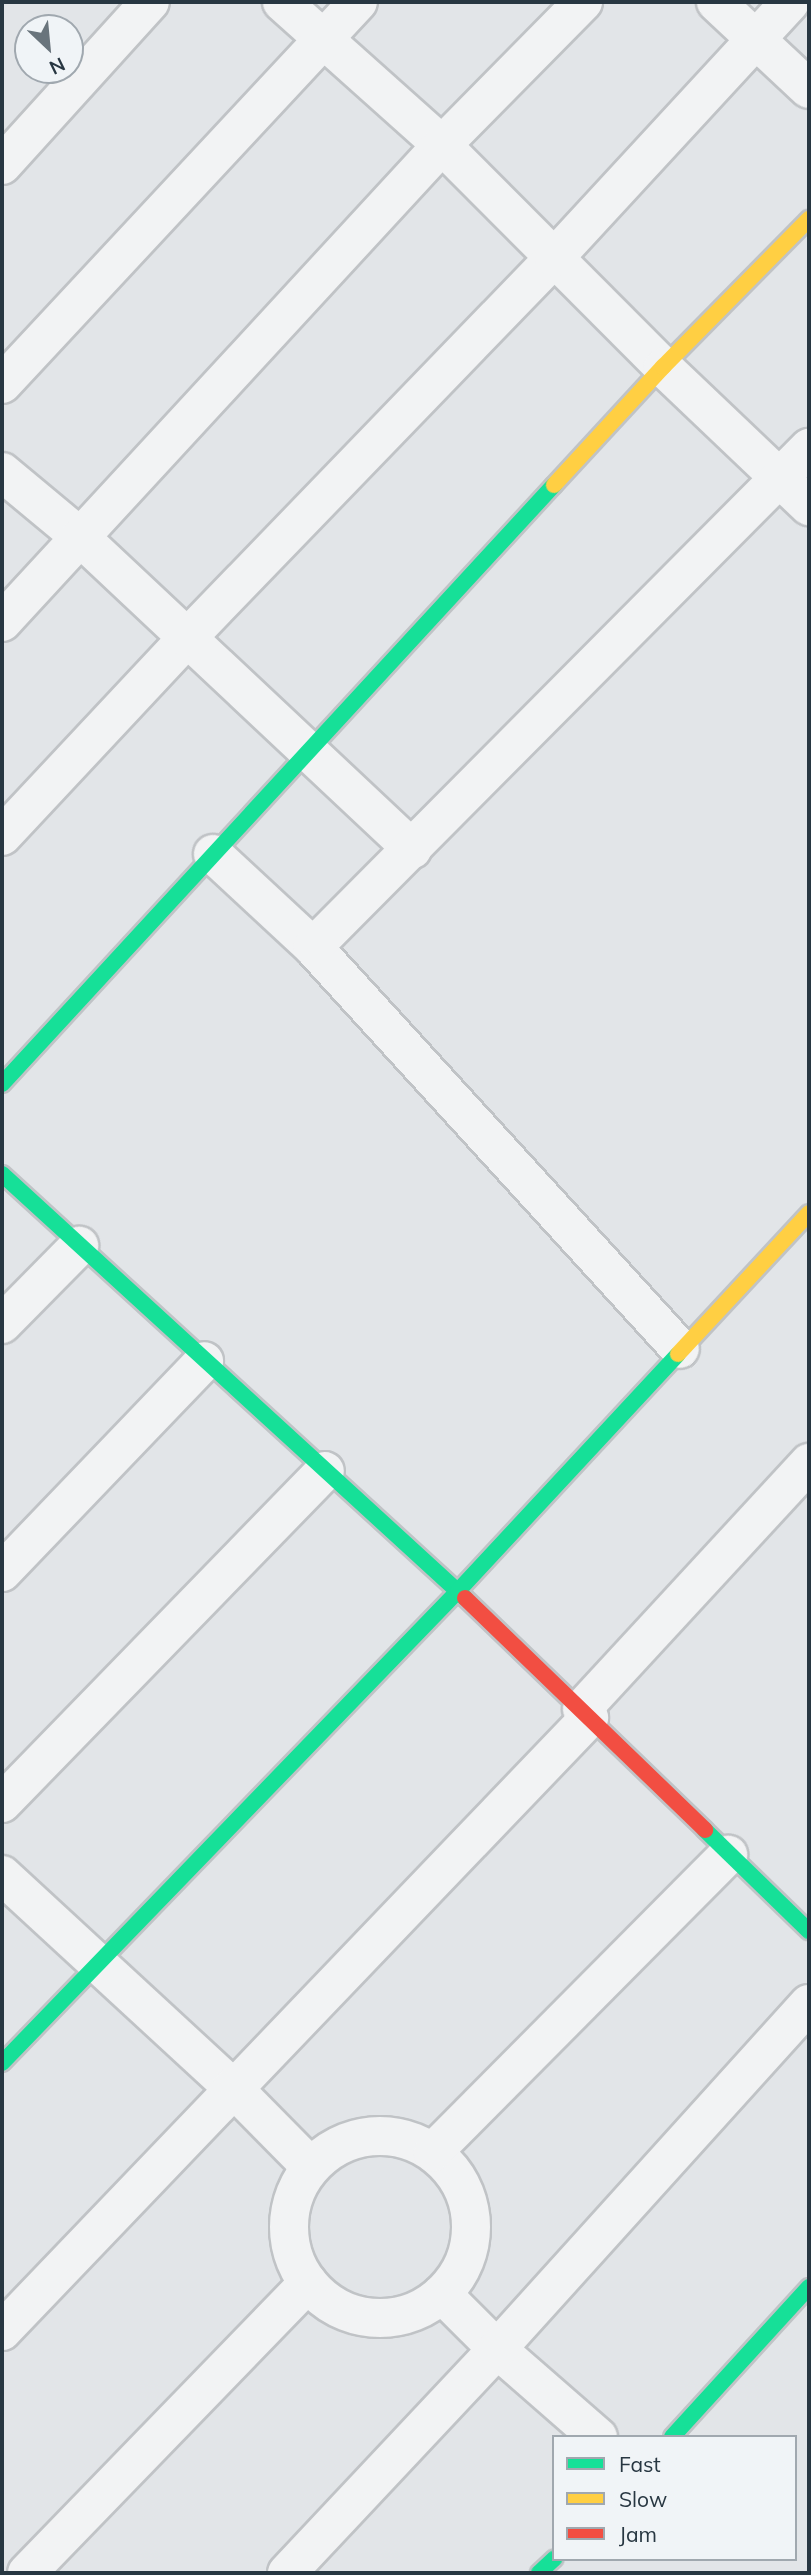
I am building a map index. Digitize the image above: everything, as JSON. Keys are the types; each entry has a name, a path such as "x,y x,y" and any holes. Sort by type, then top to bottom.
{"street":[{"path":"2,165 150,2"},
{"path":"282,2 442,145 663,367 809,506"},
{"path":"2,384 321,38 358,2"},
{"path":"2,622 442,145 583,2"},
{"path":"716,2 809,89"},
{"path":"2,835 187,638 554,258 790,2"},
{"path":"2,1084 663,367 809,219"},
{"path":"313,947 809,448"},
{"path":"2,472 80,537 412,849"},
{"path":"213,854 313,947 680,1349"},
{"path":"2,1174 458,1591 809,1931"},
{"path":"2,2063 458,1591 809,1213"},
{"path":"2,1324 79,1246"},
{"path":"2,1572 204,1361"},
{"path":"2,2330 586,1714 809,1463"},
{"path":"2,1803 325,1471"},
{"path":"433,2152 728,1855"},
{"path":"2,1875 232,2087 311,2166"},
{"path":"287,2573 497,2349 809,2004"},
{"path":"365,2136 397,2136 433,2152 463,2188 471,2216 470,2244 460,2271 442,2294 417,2310 389,2317 360,2316 331,2304 308,2283 293,2255 288,2224 295,2193 311,2166 335,2147 365,2136"},
{"path":"27,2573 308,2283"},
{"path":"674,2435 809,2287"},
{"path":"442,2294 497,2349 596,2435"},
{"path":"539,2573 552,2560"}],"traffic: fast":[{"path":"2,1084 554,485"},
{"path":"2,1174 465,1598"},
{"path":"2,2063 458,1591 678,1354"},
{"path":"705,1830 809,1931"},
{"path":"674,2435 809,2287"},
{"path":"539,2573 552,2561"}],"traffic: slow":[{"path":"554,485 663,367 809,219"},
{"path":"678,1354 809,1213"}],"traffic: jam":[{"path":"465,1598 705,1830"}]}
